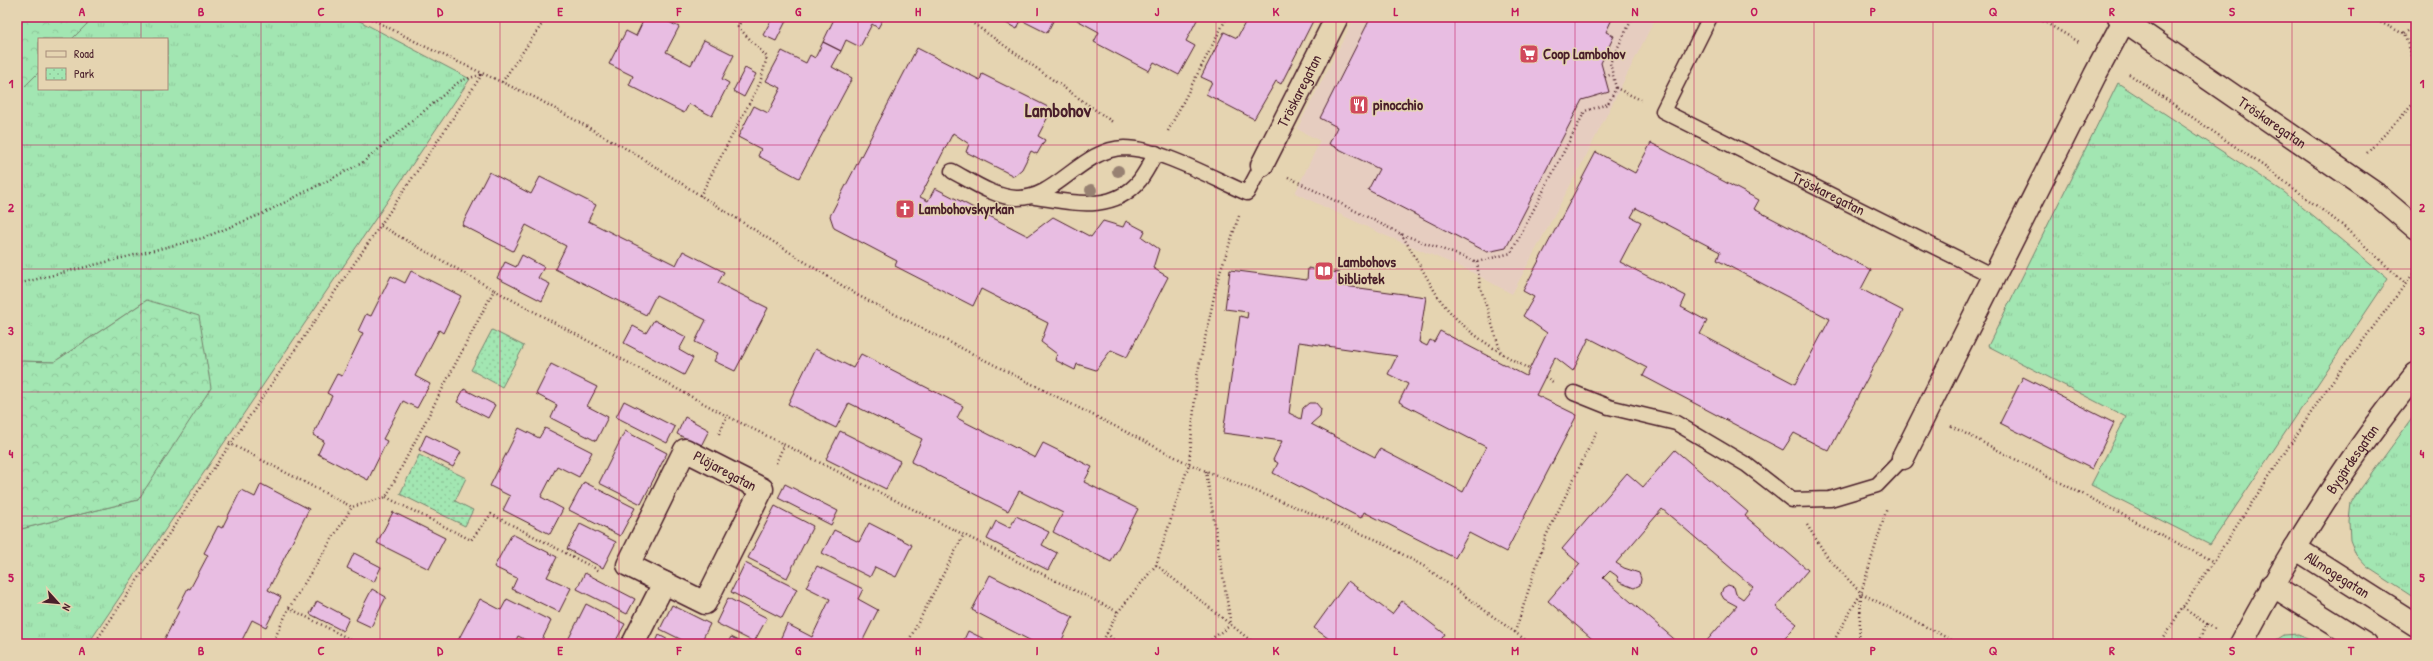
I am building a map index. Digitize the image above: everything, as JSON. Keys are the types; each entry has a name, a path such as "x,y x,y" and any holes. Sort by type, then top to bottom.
{"street":[{"name":"Tröskaregatan","path":"1262,165 1337,17"},
{"name":"Tröskaregatan","path":"1903,458 2123,18 2348,174 2416,228"},
{"name":"Bygärdesgatan","path":"2295,548 2353,459 2416,374"},
{"name":"Plöjaregatan","path":"686,450 762,489 705,603 664,583 628,565 686,450"},
{"name":"Allmogegatan","path":"2241,644 2272,585 2295,548 2416,625"},
{"path":"633,644 664,583"},
{"path":"2272,585 2366,644"}],"lane":[{"path":"1663,111 1710,17"},
{"name":"Tröskaregatan","path":"1663,111 1993,276"},
{"path":"1035,197 1083,163 1107,150 1126,148 1156,153 1247,193 1262,165"},
{"path":"952,171 994,192 1015,198 1035,197 1086,204 1105,202 1139,181 1156,153"},
{"path":"1574,392 1609,407 1676,423 1747,465 1792,500 1830,499 1877,485 1903,458"}],"path":[{"path":"368,17 428,48 536,98 632,152 857,294 1190,464 1377,540 1425,567 1531,644"},
{"path":"502,82 547,17"},
{"path":"700,196 760,83 767,57 738,27 743,17"},
{"path":"964,17 1118,126"},
{"path":"1156,153 1227,17"},
{"path":"1262,165 1401,234 1477,262 1511,253 1585,111 1608,104 1616,88 1610,63 1633,17"},
{"path":"2036,17 2104,57 2266,167 2342,224 2405,283"},
{"path":"2370,17 2404,34 2416,66"},
{"path":"2404,34 2416,25"},
{"path":"94,644 229,443 381,226 483,73"},
{"path":"17,284 203,238 262,214 362,163 460,81 483,73"},
{"path":"1605,77 1612,74"},
{"path":"1616,88 1663,111"},
{"path":"2348,174 2416,101"},
{"path":"1101,644 1118,612 1156,565 1190,464 1197,376 1218,278 1247,193"},
{"path":"381,226 494,290"},
{"path":"1401,234 1438,296 1471,332 1502,354 1529,369"},
{"path":"1477,262 1480,286 1502,354"},
{"path":"2158,644 2214,562 2328,387 2416,270"},
{"path":"1515,632 1546,536 1609,407"},
{"path":"1925,413 2214,562"},
{"path":"229,443 352,507"},
{"path":"1206,471 1231,625"},
{"path":"386,497 471,540 491,514 608,575"},
{"path":"1792,500 1828,558 1861,593 1959,644"},
{"path":"1832,644 1861,593 1889,503"},
{"path":"907,644 963,536"},
{"path":"1156,565 1255,644"},
{"path":"1859,644 1861,593"},
{"path":"289,608 359,644"},
{"path":"2183,608 2207,624 2197,644"},
{"path":"1208,644 1214,636 1231,625"},
{"path":"1107,633 1117,644"}],"shaded area":[{"path":"1355,17 1656,17 1587,154 1512,294 1468,270 1384,235 1295,193 1320,141 1297,129"}],"green space":[{"path":"17,17 94,17 73,38 38,38 38,73 17,94"},
{"path":"94,17 352,17 470,79 88,644 17,644 17,530 138,500 147,300 54,362 17,361 17,94 38,73 38,90 168,90 168,38 73,38"},
{"path":"2118,83 2284,192 2388,279 2210,545 2091,485 2126,417 1988,346"},
{"path":"147,300 199,316 211,388 138,500 17,530 17,361 54,362"},
{"path":"492,330 524,346 502,387 471,370"},
{"path":"2416,413 2416,599 2367,567 2356,555 2350,540 2349,521 2351,502"},
{"path":"419,455 466,478 455,501 473,510 465,526 400,494"},
{"path":"2298,634 2324,644 2270,644 2284,635"}],"building":[{"path":"645,17 659,17 679,27 666,52 691,65 704,40 734,55 722,79 729,83 712,116 689,104 684,113 629,85 633,76 609,64 626,31 636,36"},
{"path":"773,17 788,17 776,41 763,35"},
{"path":"835,17 884,17 878,28 872,24 860,47 846,40 841,51 823,42"},
{"path":"995,17 1055,17 1047,33 1021,20 1017,29"},
{"path":"1079,17 1195,17 1198,18 1186,41 1195,46 1179,75 1154,62 1149,71 1094,42 1099,32 1077,20"},
{"path":"1248,17 1315,17 1281,84 1276,81 1254,119 1206,94 1212,82 1201,77 1224,32 1237,38"},
{"path":"1371,17 1613,17 1606,32 1614,36 1601,63 1609,92 1582,100 1506,248 1487,252 1368,190 1379,169 1329,144 1337,127 1320,118"},
{"path":"823,42 841,51 832,67 852,78 799,178 758,156 761,149 738,137 754,106 768,113 781,88 766,81 782,51 806,63 810,55 815,58"},
{"name":"Lambohovskyrkan","path":"917,48 980,80 982,74 1052,109 1038,136 1045,140 1037,154 1031,151 1022,169 1014,176 966,152 969,144 953,133 920,197 928,201 935,188 1028,236 1053,217 1091,237 1103,221 1123,227 1126,221 1145,231 1142,237 1159,249 1153,268 1168,277 1127,357 1111,350 1096,370 1077,364 1075,370 1055,360 1057,354 1041,342 1048,323 981,289 973,306 895,266 897,261 834,228 830,216"},
{"path":"745,68 756,74 744,97 733,91"},
{"path":"1651,143 1759,200 1754,209 1871,270 1861,289 1903,311 1829,451 1794,433 1783,450 1643,376 1647,368 1589,338 1573,371 1555,357 1536,395 1577,415 1506,552 1469,533 1455,558 1364,512 1361,518 1273,473 1278,463 1273,460 1282,441 1223,433 1240,316 1247,318 1248,312 1225,309 1230,270 1307,280 1308,268 1339,273 1337,285 1426,297 1419,342 1427,346 1430,340 1434,342 1440,331 1526,376 1547,333 1523,316 1534,297 1523,291 1596,152 1635,173","holes":["1636,208 1720,252 1717,260 1830,319 1795,384 1700,334 1707,321 1681,307 1686,296 1620,262 1641,222 1631,217","1299,342 1397,356 1388,374 1408,384 1399,402 1486,447 1463,492 1380,449 1375,457 1311,424 1320,416 1321,409 1316,403 1309,403 1303,408 1301,419 1289,413"]},
{"path":"489,172 531,194 540,177 596,205 588,221 676,265 683,251 724,272 718,283 768,308 735,371 714,361 718,353 695,342 706,320 656,295 646,315 555,269 566,246 526,225 513,251 462,225"},
{"path":"522,255 544,267 538,278 550,284 542,301 497,278 505,262 516,267"},
{"path":"411,271 461,296 443,333 439,330 415,376 430,384 417,408 403,401 383,439 387,441 368,480 318,454 324,441 313,435 332,396 327,393 337,374 342,376 363,333 358,331 366,314 371,316 391,276 405,283"},
{"path":"654,320 686,337 679,350 693,358 684,375 624,343 633,326 646,333"},
{"path":"815,349 853,368 861,354 963,406 957,418 1035,458 1043,443 1092,467 1084,482 1138,509 1111,562 1053,532 1063,513 1019,491 1008,511 911,462 922,439 849,403 836,428 788,404"},
{"path":"551,364 597,387 587,406 608,417 596,441 551,418 557,405 536,394"},
{"path":"2023,377 2114,423 2092,469 2000,423"},
{"path":"464,389 495,405 488,418 457,402"},
{"path":"624,401 675,427 667,443 616,417"},
{"path":"685,417 709,430 701,446 677,434"},
{"path":"519,428 539,438 545,428 592,452 579,477 557,466 541,497 563,509 550,534 503,510 510,496 490,486"},
{"path":"625,431 667,453 641,504 599,483"},
{"path":"840,431 900,461 886,489 826,459"},
{"path":"426,435 461,452 453,467 419,450"},
{"path":"1675,450 1748,512 1745,516 1808,570 1776,607 1797,624 1780,644 1704,644 1737,606 1724,599 1721,594 1723,588 1728,585 1734,587 1736,594 1743,599 1753,587 1662,509 1616,563 1624,568 1639,573 1641,579 1640,585 1634,588 1619,582 1617,576 1610,571 1603,578 1680,644 1598,644 1548,601 1580,564 1562,549 1627,473 1643,487"},
{"path":"584,482 635,508 620,536 569,510"},
{"path":"261,484 309,509 268,590 281,597 266,627 252,620 240,644 162,644 179,611 177,609 188,588 190,589 208,555 204,553 218,526 222,528 241,490 255,497"},
{"path":"785,484 838,511 831,525 778,498"},
{"path":"775,506 813,526 787,578 748,558"},
{"path":"393,512 445,538 429,569 377,543"},
{"path":"1016,516 1049,532 1042,545 1057,553 1048,570 987,539 996,521 1010,528"},
{"path":"869,523 912,545 896,577 875,567 870,577 822,553 834,530 859,542"},
{"path":"580,524 616,542 603,568 567,549"},
{"path":"512,534 557,557 547,577 571,588 559,612 512,589 517,578 494,567"},
{"path":"354,553 381,567 374,582 347,568"},
{"path":"745,563 797,589 782,618 731,592"},
{"path":"817,566 863,589 858,599 878,610 861,644 778,644 787,624 812,637 830,599 806,587"},
{"path":"585,573 635,599 627,614 577,589"},
{"path":"990,575 1073,617 1060,644 1037,644 972,610"},
{"path":"1348,581 1392,614 1402,601 1445,634 1438,644 1336,644 1314,628"},
{"path":"372,589 386,597 371,627 356,620"},
{"path":"728,598 767,618 754,642 716,623"},
{"path":"480,599 501,610 507,599 551,621 540,644 534,644 518,636 514,644 456,644"},
{"path":"317,601 349,618 343,631 310,614"},
{"path":"586,604 625,624 614,644 566,644"},
{"path":"672,605 710,624 700,644 690,644 660,629"},
{"path":"968,631 994,644 962,644"},
{"path":"659,635 676,644 655,644"},
{"path":"731,637 745,644 727,644"}],"place":[{"name":"Coop Lambohov","path":"1529,54"},
{"name":"pinocchio","path":"1359,105"},
{"name":"Lambohovskyrkan","path":"905,209"},
{"name":"Lambohovs bibliotek","path":"1324,271"}],"district":[{"name":"Lambohov","path":"1058,110"}]}
